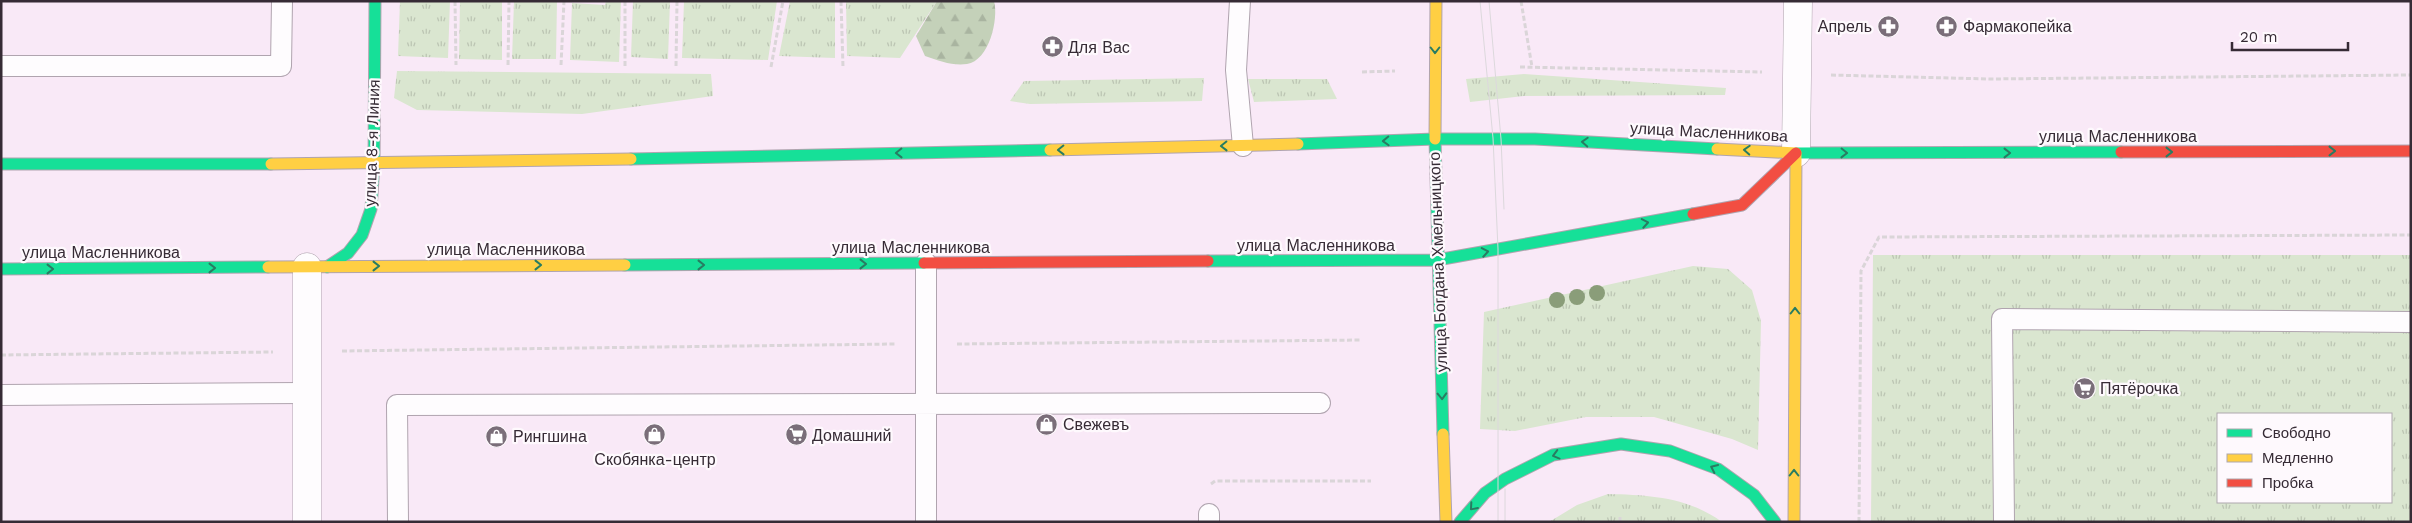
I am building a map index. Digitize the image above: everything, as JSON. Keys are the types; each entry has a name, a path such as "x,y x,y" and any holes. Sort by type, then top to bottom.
{"main road":[{"name":"улица 8-я Линия","path":"317,267 348,252 362,235 371,210 374,164 375,1"},
{"name":"улица Богдана Хмельницкого","path":"1436,1 1435,139 1437,260 1446,522"},
{"name":"улица Масленникова","path":"1,164 374,164 1243,146 1435,139 1536,139 1796,153 2411,151"},
{"name":"улица Масленникова","path":"1,269 1437,260 1742,205 1796,153"},
{"path":"1794,522 1796,153"},
{"path":"1460,522 1485,493 1505,479 1553,455 1621,444 1670,451 1718,469 1754,495 1775,522"}],"street":[{"path":"1796,153 1798,1"},
{"path":"306,522 307,352 317,267"}],"lane":[{"path":"1,66 282,66 282,1"},
{"path":"1240,1 1236,70 1243,146"},
{"path":"926,263 926,522"},
{"path":"2004,522 2002,319 2411,322"},
{"path":"1,395 307,393"},
{"path":"398,522 397,405 926,402 1320,403"}],"path":[{"path":"455,1 456,64"},
{"path":"508,65 509,1"},
{"path":"561,65 564,1"},
{"path":"624,1 625,66"},
{"path":"676,66 677,1"},
{"path":"771,67 783,1"},
{"path":"841,1 842,68"},
{"path":"1521,1 1532,66"},
{"path":"1520,67 1990,79 2411,75"},
{"path":"1362,72 1395,71"},
{"path":"1,355 1362,340"},
{"path":"1209,518 1209,490 1215,481 1371,481"},
{"path":"1620,515 1620,522"}],"green space":[{"path":"400,1 450,1 448,58 398,56"},
{"path":"460,1 502,1 502,60 459,59"},
{"path":"514,1 557,1 556,59 512,59"},
{"path":"606,1 621,1 619,62 570,60 572,3 605,5"},
{"path":"633,1 670,1 668,59 631,57"},
{"path":"684,1 777,1 768,60 682,58"},
{"path":"790,1 835,1 835,58 779,56"},
{"path":"846,1 937,1 900,58 847,56"},
{"path":"937,1 994,1 995,18 991,38 987,47 975,61 967,64 951,64 925,56 916,36"},
{"path":"397,71 711,74 713,96 582,114 417,110 394,98"},
{"path":"1524,74 1726,88 1725,95 1524,96 1470,102 1466,79"},
{"path":"1204,78 1202,101 1030,104 1010,101 1024,81"},
{"path":"1248,79 1327,79 1337,99 1254,102"},
{"path":"1873,255 2411,255 2411,522 1871,522"},
{"path":"1693,266 1728,269 1752,290 1761,321 1758,450 1732,439 1654,417 1586,417 1515,431 1480,429 1484,312"},
{"path":"1608,494 1638,495 1682,502 1696,507 1722,522 1549,522 1577,505"}],"tram line":[{"path":"1480,1 1493,138 1498,249 1498,522"},
{"path":"1489,1 1501,139 1504,209"},
{"path":"1505,489 1505,522"}],"traffic: fast":[{"path":"327,267 348,253 362,235 371,209 374,164 375,1"},
{"path":"1435,139 1443,434"},
{"path":"1298,144 1435,139 1535,139 1717,149"},
{"path":"631,159 1050,150"},
{"path":"1796,153 2121,152"},
{"path":"1,164 271,164"},
{"path":"1208,261 1437,260 1693,214"},
{"path":"625,265 924,263"},
{"path":"1,269 268,267"},
{"path":"1460,522 1485,493 1505,479 1553,455 1621,444 1670,451 1718,469 1754,495 1775,522"}],"traffic: slow":[{"path":"1435,139 1436,1"},
{"path":"1050,150 1298,144"},
{"path":"1717,149 1796,153"},
{"path":"1794,522 1796,153"},
{"path":"271,164 631,159"},
{"path":"268,267 625,265"},
{"path":"1443,434 1446,522"}],"traffic: jam":[{"path":"2121,152 2411,151"},
{"path":"1693,214 1742,205 1796,153"},
{"path":"924,263 1208,261"}],"place":[{"name":"Апрель","path":"1888,26"},
{"name":"Фармакопейка","path":"1947,26"},
{"name":"Для Вас","path":"1052,47"},
{"name":"Пятёрочка","path":"2084,388"},
{"name":"Свежевъ","path":"1047,424"},
{"name":"Скобянка-центр","path":"655,435"},
{"name":"Домашний","path":"796,435"},
{"name":"Рингшина","path":"497,436"}]}
